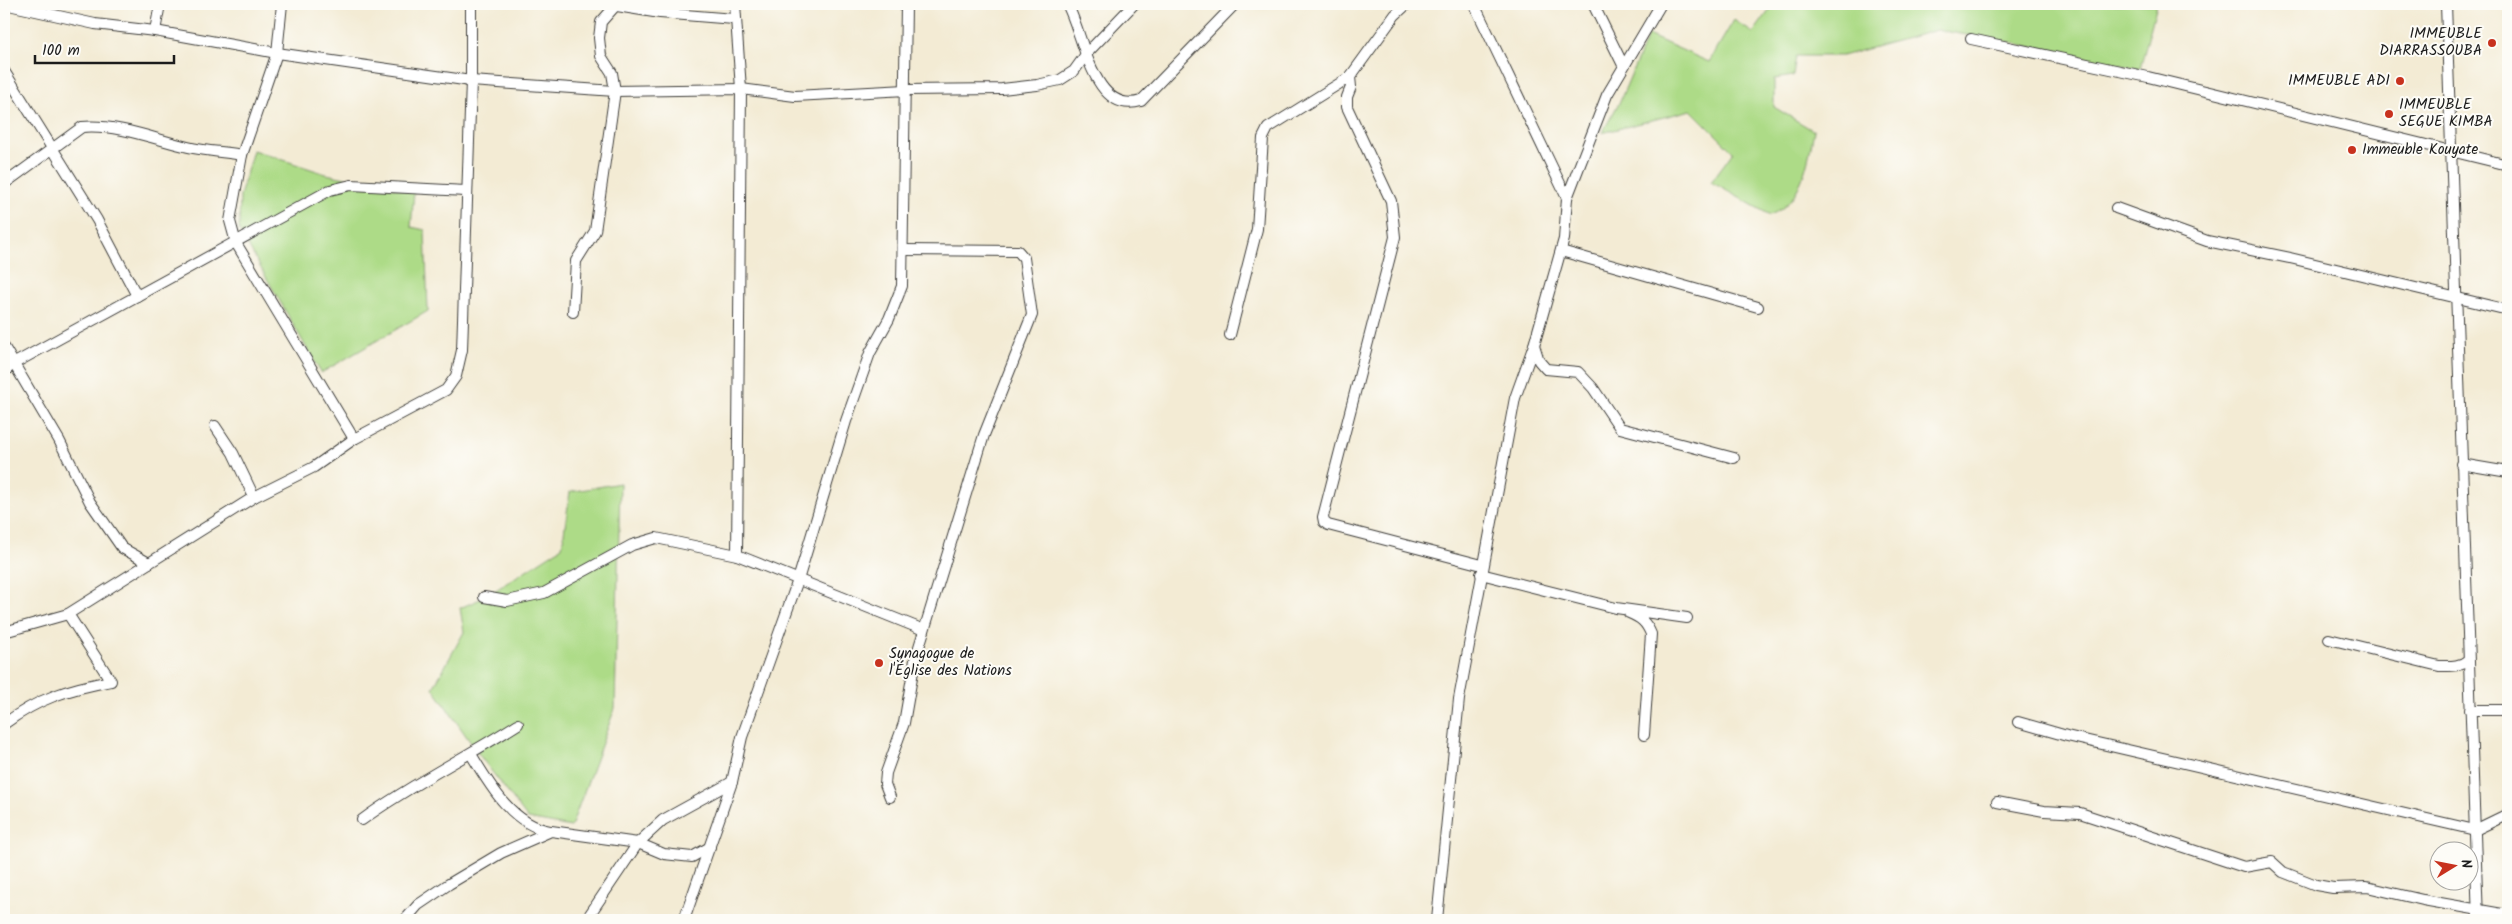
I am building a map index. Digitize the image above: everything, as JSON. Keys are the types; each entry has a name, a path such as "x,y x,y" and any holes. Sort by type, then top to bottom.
{"street":[{"path":"4,4 95,24 155,31 277,53 471,81 616,91 741,89 795,96 906,90 1002,89 1060,80 1074,71 1087,53 1134,4"},
{"path":"155,31 160,4"},
{"path":"282,4 277,53 242,155 230,220 236,243 354,439"},
{"path":"4,632 68,614 254,497 307,471 354,439 446,390 456,376 462,350 471,81 471,4"},
{"path":"735,4 734,19 741,89 737,555"},
{"path":"684,920 732,782 742,737 798,580 846,421 870,353 889,319 902,286 906,4"},
{"path":"1067,4 1098,82 1112,99 1122,104 1141,101 1235,4"},
{"path":"1230,335 1257,229 1263,138 1268,128 1350,77 1395,15 1408,4"},
{"path":"1474,4 1567,198"},
{"path":"1593,4 1623,65"},
{"path":"1437,920 1459,700 1515,398 1534,345 1561,252 1564,239 1567,198 1607,95 1623,65 1661,4"},
{"path":"2446,4 2478,920"},
{"path":"572,312 576,261 595,231 616,91 612,73 601,56 599,38 601,22 617,5 660,13 734,19"},
{"path":"1971,40 2148,77 2508,165"},
{"path":"4,71 8,81 54,149 118,256 137,296"},
{"path":"1350,77 1347,107 1391,201 1395,237 1323,517 1324,522 1616,608 1641,618 1652,634 1644,736"},
{"path":"4,184 82,128 92,126 156,137 188,147 242,155"},
{"path":"4,372 13,364 330,190 351,185 466,191"},
{"path":"2116,208 2207,241 2456,296 2508,310"},
{"path":"890,797 886,784 886,773 904,723 915,660 984,435 1032,315 1024,258 1018,251 903,250"},
{"path":"1561,252 1758,307"},
{"path":"1534,345 1539,361 1546,369 1578,372 1593,388 1620,428 1734,458"},
{"path":"4,347 59,440 95,510 122,548 149,563"},
{"path":"215,426 233,453 254,497"},
{"path":"2461,464 2508,472"},
{"path":"484,597 507,601 544,593 632,545 656,538 737,555 924,630"},
{"path":"1616,608 1687,618"},
{"path":"4,724 27,707 59,692 111,681 68,614"},
{"path":"2329,638 2439,666 2464,664 2468,660"},
{"path":"2470,710 2508,710"},
{"path":"2018,722 2066,736 2475,830 2506,819"},
{"path":"362,820 390,799 471,754 518,724"},
{"path":"471,754 484,776 518,817 536,828 638,843 664,854 692,857 710,847"},
{"path":"586,920 638,843 663,820 732,782"},
{"path":"1997,802 2044,811 2080,813 2244,866 2272,862 2283,872 2316,885 2333,888 2367,887 2423,900 2478,908 2508,915"},
{"path":"405,920 418,905 449,884 501,853 550,831"}],"green space":[{"path":"1774,4 2157,4 2140,69 2003,41 1937,30 1842,56 1796,56 1793,76 1774,79 1774,107 1814,131 1802,180 1790,201 1770,215 1711,182 1733,152 1691,110 1602,133 1619,103 1648,35 1709,62 1734,20 1753,33"},
{"path":"253,150 326,174 414,192 411,227 425,230 428,311 321,373 239,230 240,196"},
{"path":"620,483 615,708 571,827 528,819 480,756 433,688 464,632 460,608 485,597 562,547 570,492"}],"place":[{"name":"IMMEUBLE DIARRASSOUBA","path":"2492,43"},
{"name":"IMMEUBLE ADI","path":"2400,81"},
{"name":"IMMEUBLE SEGUE KIMBA","path":"2389,114"},
{"name":"Immeuble Kouyate","path":"2352,150"},
{"name":"Synagogue de l'Église des Nations","path":"879,663"}]}
